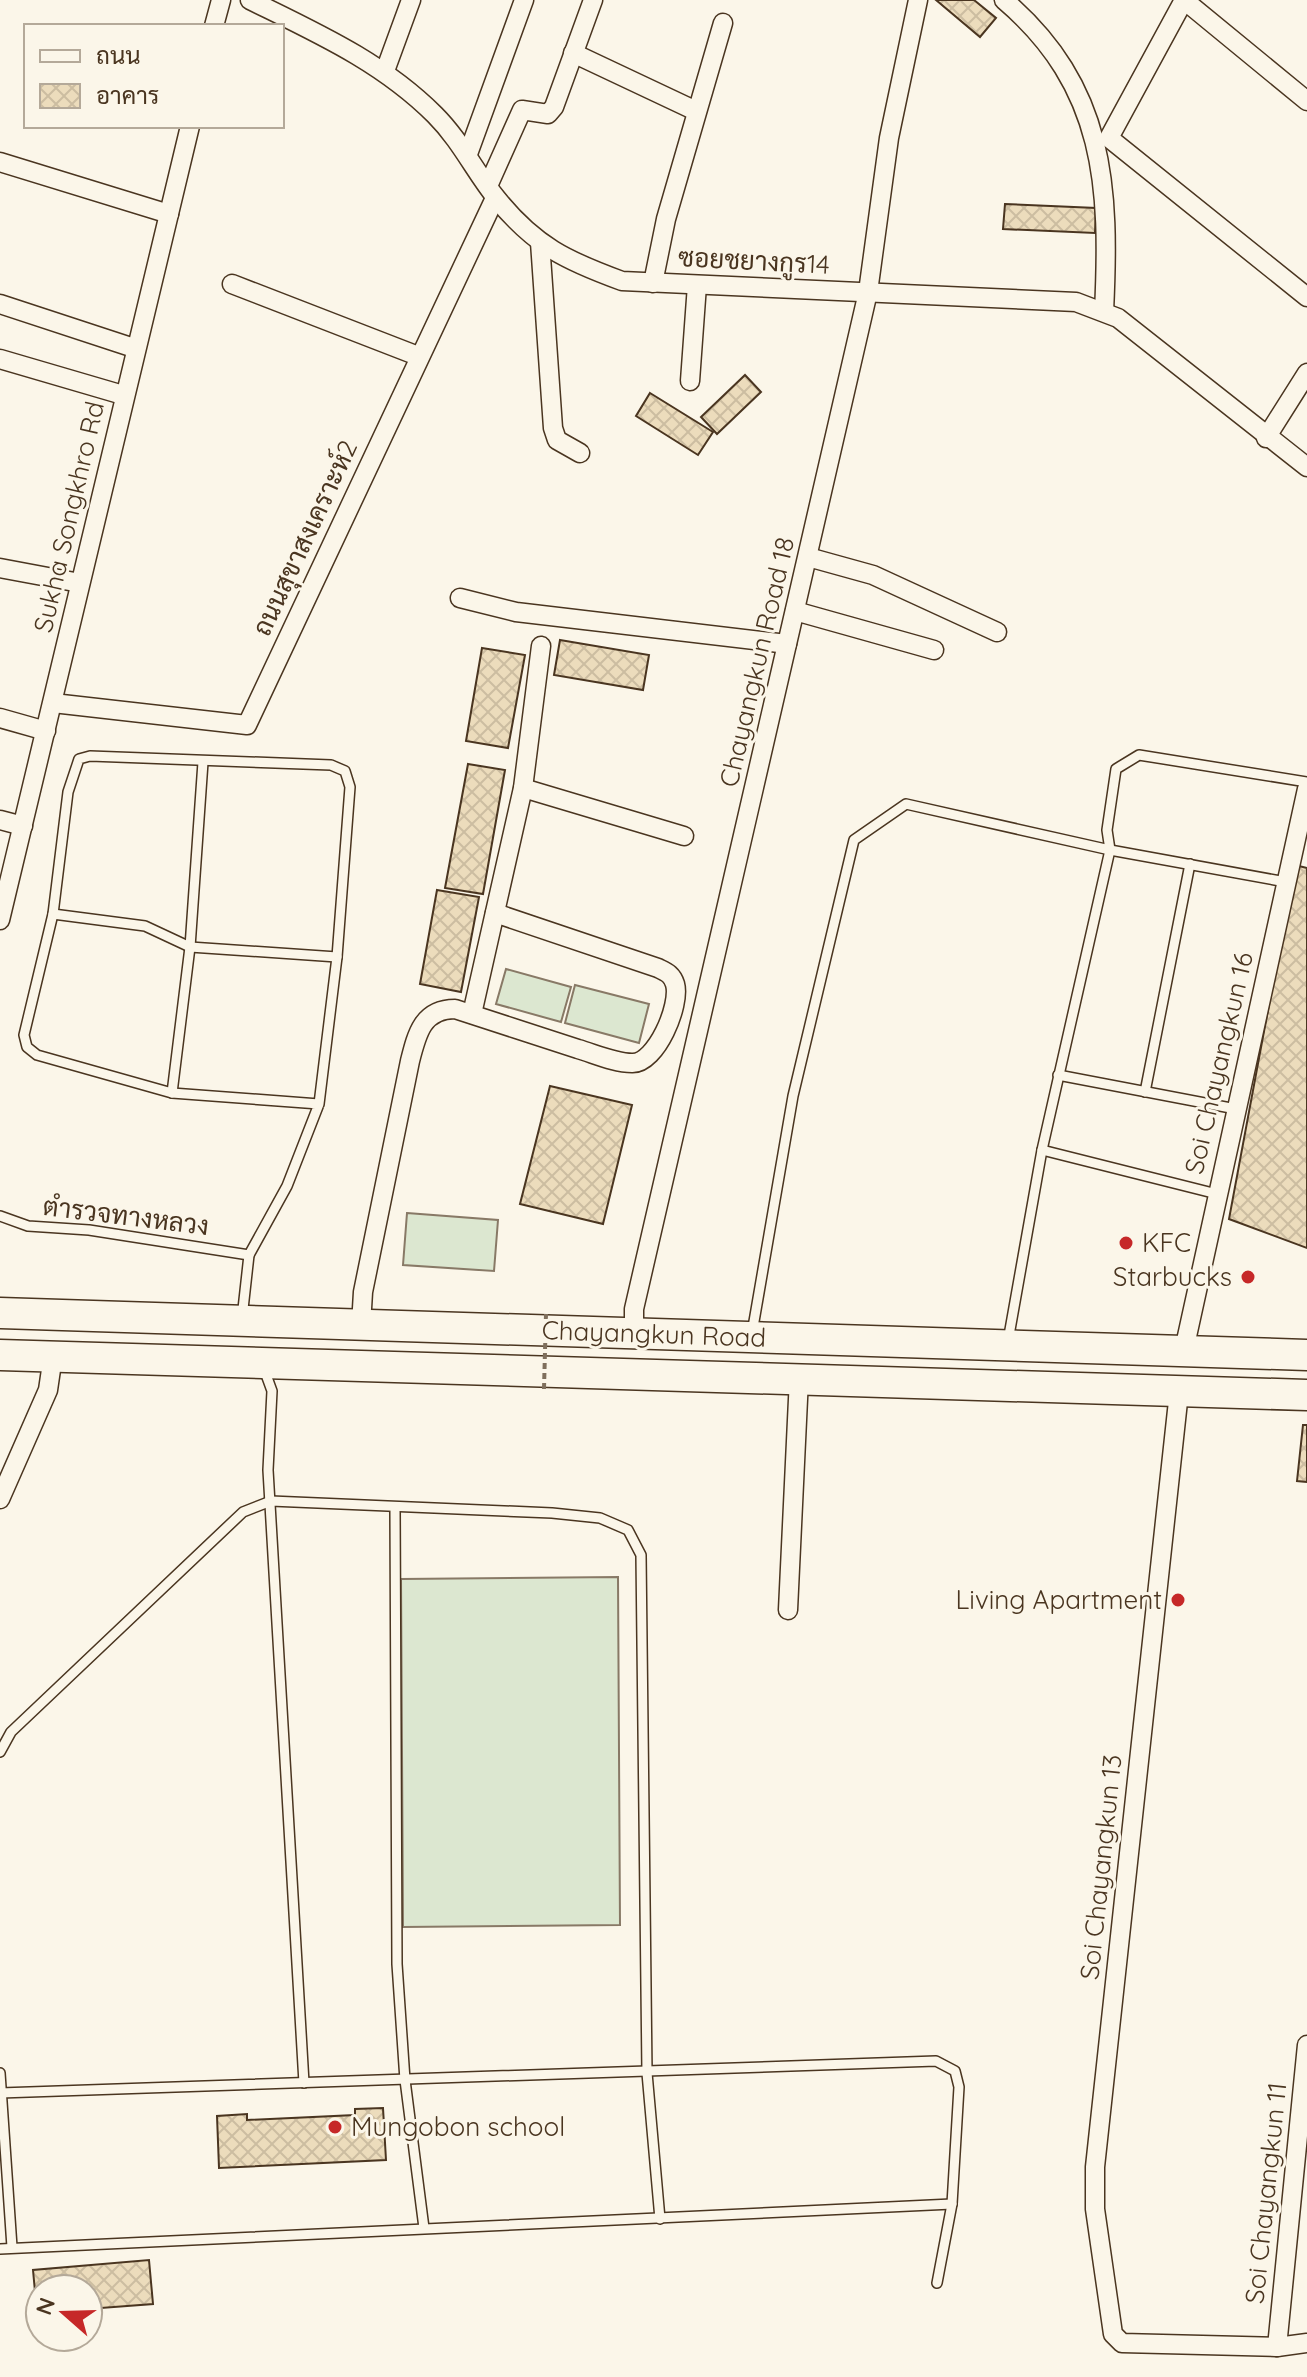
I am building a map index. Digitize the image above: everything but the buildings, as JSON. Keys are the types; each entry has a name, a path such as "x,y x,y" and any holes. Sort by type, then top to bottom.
{"main road":[{"name":"Chayangkun Road","path":"0,1313 1307,1355"},
{"path":"252,1322 262,1363"},
{"path":"1179,1392 1184,1350"},
{"name":"Chayangkun Road","path":"0,1355 1307,1395"}],"street":[{"path":"215,24 221,0"},
{"name":"ซอยชยางกูร14","path":"250,0 385,71 436,116 468,154 492,192 540,242 566,261 622,281 1076,302 1118,318 1266,438 1307,467"},
{"path":"385,71 411,0"},
{"path":"468,154 524,0"},
{"path":"593,0 573,53 696,111"},
{"name":"Chayangkun Road 18","path":"634,1333 634,1309 868,292 889,138 918,0"},
{"path":"1004,0 1031,23 1071,81 1098,144 1108,235 1104,312"},
{"path":"1307,101 1184,0 1109,138 1307,297"},
{"path":"653,283 696,111 723,23"},
{"name":"ถนนสุขาสงเคราะห์2","path":"53,703 247,725 492,192 518,115 527,110 548,114 573,53"},
{"name":"Sukha Songkhro Rd","path":"0,918 134,348 190,128"},
{"path":"0,162 169,214"},
{"path":"540,242 553,428 557,440 580,453"},
{"path":"232,284 418,356"},
{"path":"690,381 697,285"},
{"path":"0,304 134,348"},
{"path":"0,359 123,395"},
{"path":"1266,438 1307,373"},
{"path":"808,557 873,575 997,632"},
{"path":"0,568 80,583"},
{"path":"460,598 516,612 787,644"},
{"path":"795,611 934,650"},
{"path":"472,1014 523,788 541,646"},
{"path":"0,718 46,731"},
{"path":"523,788 684,836"},
{"name":"Soi Chayangkun 16","path":"1184,1350 1307,789"},
{"path":"0,820 23,826"},
{"path":"361,1325 363,1292 417,1033 427,1018 438,1009 472,1014 590,1052 629,1063 642,1063 656,1050 675,997 676,985 670,974 495,913"},
{"path":"0,1499 48,1390 53,1356"},
{"path":"788,1610 799,1378"},
{"name":"Soi Chayangkun 13","path":"1179,1392 1095,2167 1095,2209 1113,2334 1122,2343 1277,2347"},
{"name":"Soi Chayangkun 11","path":"1277,2347 1307,2045"},
{"path":"1277,2347 1307,2343"}],"lane":[{"path":"1008,1345 1042,1150 1110,850 1107,830 1116,769 1139,755 1307,782"},
{"path":"252,1322 249,1255 287,1186 319,1104 337,957 350,787 345,771 331,765 90,756 79,759 68,792 53,914 24,1035 27,1047 37,1055 172,1093 319,1104"},
{"path":"172,1093 190,947 203,762"},
{"path":"752,1337 753,1313 793,1096 854,840 906,804 1110,850 1286,882"},
{"path":"1145,1092 1190,864"},
{"path":"53,914 145,926 190,947 337,957"},
{"path":"1058,1075 1236,1109"},
{"path":"1042,1150 1217,1194"},
{"name":"ตำรวจทางหลวง","path":"0,1216 28,1226 89,1230 249,1255"},
{"path":"262,1363 272,1391 268,1470 304,2083"},
{"path":"0,1752 11,1732 243,1512 271,1501 600,1518 628,1530 641,1555 647,2073 660,2219"},
{"path":"395,1507 397,1964 405,2080 424,2228"},
{"path":"1,2092 647,2073 936,2061 955,2071 959,2087 952,2204 937,2283"},
{"path":"0,2073 12,2247"},
{"path":"0,2249 952,2204"}],"path":[{"path":"544,1389 546,1314"}],"green space":[{"path":"506,969 571,987 561,1022 496,1004"},
{"path":"575,985 649,1004 639,1043 565,1023"},
{"path":"407,1213 498,1220 494,1271 403,1265"},
{"path":"618,1577 620,1925 403,1927 401,1579"}],"place":[{"name":"KFC","path":"1126,1243"},
{"name":"Starbucks","path":"1248,1277"},
{"name":"Living Apartment","path":"1178,1600"},
{"name":"Mungobon school","path":"335,2127"}]}
